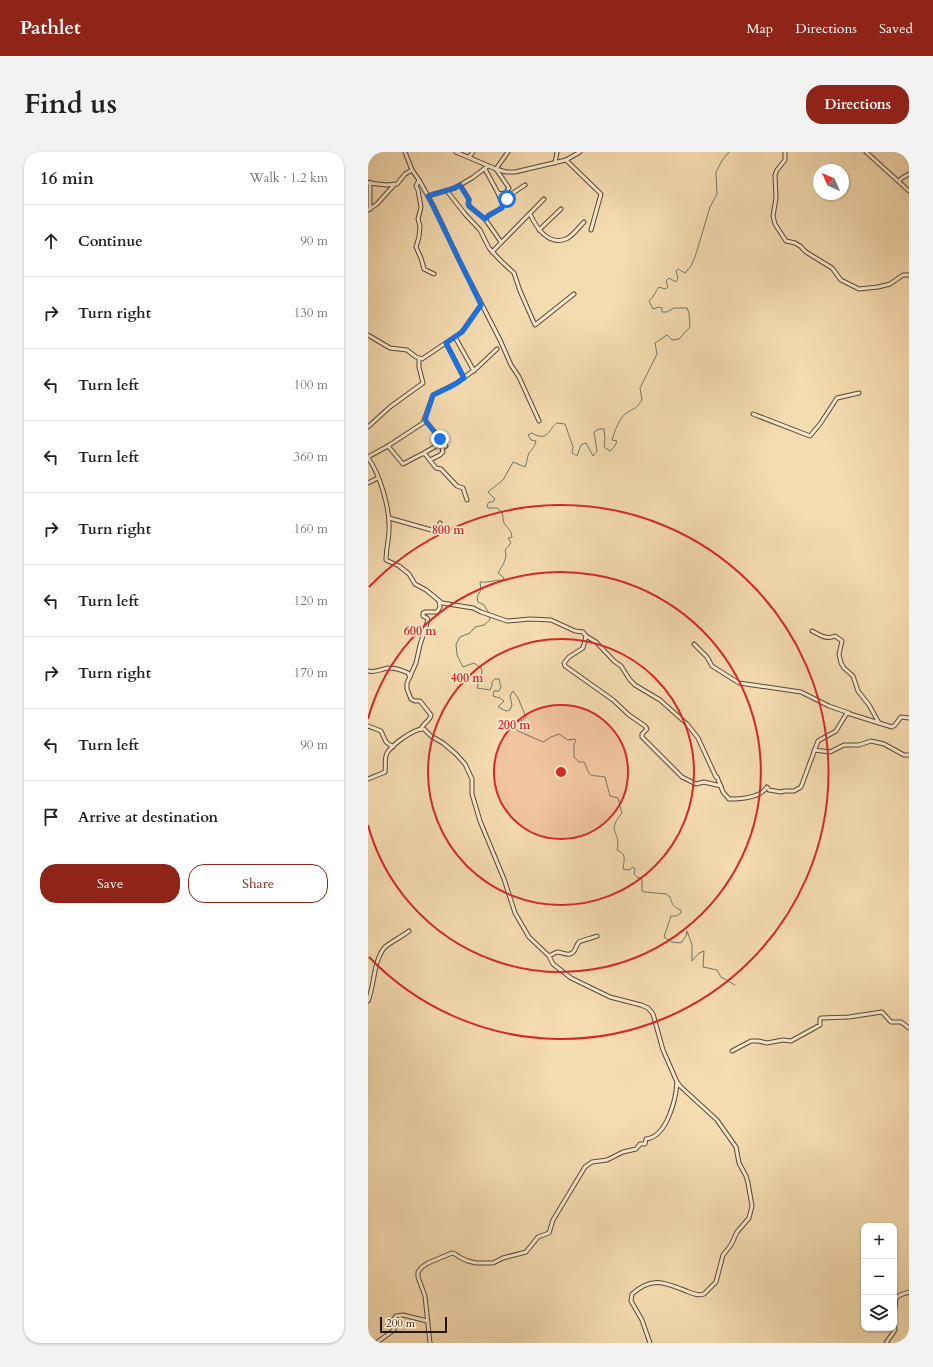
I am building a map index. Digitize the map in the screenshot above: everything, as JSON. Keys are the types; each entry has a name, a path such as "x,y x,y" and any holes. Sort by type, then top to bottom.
{"street":[{"path":"405,152 412,170 428,196 508,359 519,377 539,421"},
{"path":"456,152 487,167 506,172 516,172 555,163 566,160 580,152"},
{"path":"468,157 473,152"},
{"path":"496,169 508,152"},
{"path":"555,163 557,152"},
{"path":"785,152 785,160 775,175 776,198 773,216 775,224 786,241 800,246 806,252 832,268 841,280 859,289 890,284 903,275 909,275"},
{"path":"869,153 909,191"},
{"path":"566,160 601,194 591,230"},
{"path":"428,196 437,192 447,191 460,185 487,167"},
{"path":"487,167 503,204"},
{"path":"496,169 509,188 503,194 498,193"},
{"path":"369,210 380,201 394,185 399,182 405,174 412,170"},
{"path":"899,181 909,174"},
{"path":"419,180 416,186 421,205 418,219 420,226 419,237 416,246 424,269 434,274"},
{"path":"369,210 369,182 394,185"},
{"path":"460,185 469,200 469,206 485,219 501,242"},
{"path":"485,219 502,208 503,204 510,195 525,185"},
{"path":"447,191 480,230 485,242 492,252 514,273 535,325 574,294"},
{"path":"492,252 544,199"},
{"path":"539,230 561,209"},
{"path":"530,214 539,230 547,237 561,240 567,238 584,222"},
{"path":"419,359 422,359 455,337 467,327 481,305"},
{"path":"368,335 390,348 406,350 419,359"},
{"path":"455,337 474,371"},
{"path":"446,343 464,378"},
{"path":"497,349 474,371 452,386 433,395 423,423 368,458 383,491 389,518 386,560 399,566 409,574 415,584 426,590 439,601 473,608 507,621 530,619 551,620 575,631 583,632 586,636 596,642 621,666 635,685 660,700 692,731 698,738 726,796 730,799 742,798 757,794 765,790 767,787 769,790 781,792 796,791 801,788 819,740 837,730 845,716 849,713"},
{"path":"368,427 390,407 424,383 419,367 419,359"},
{"path":"753,414 810,436 820,424 837,398 860,393"},
{"path":"425,420 446,446 442,448 443,452 440,456 430,460"},
{"path":"388,446 403,464 424,454 443,442"},
{"path":"424,454 436,468 441,469 455,484 463,488 467,500"},
{"path":"368,483 378,478"},
{"path":"389,518 435,531 438,531 440,523"},
{"path":"368,779 385,772 386,754 402,738 421,729 422,725 431,717 420,701 410,698 407,685 413,671 428,620 422,613 437,612 440,607 439,601"},
{"path":"812,631 826,638 835,636 842,641 839,654 841,663 853,676 858,691 879,723"},
{"path":"586,636 583,648 569,657 564,664 565,666 613,700 629,715 645,726 647,729 642,734 642,738 682,777 696,784 704,782 721,786"},
{"path":"694,644 707,657 712,666 739,683 801,692 829,706 893,727 901,717 909,718"},
{"path":"368,671 376,672 389,668 398,669 408,673 410,677"},
{"path":"408,673 413,671"},
{"path":"368,726 381,732 386,742 392,747"},
{"path":"421,729 448,747 461,758 465,764 472,779 472,794 480,821 502,874 515,913 529,936 549,956 553,964 571,978 610,997 648,1008 653,1014 663,1050 677,1082 717,1120 736,1147 739,1163 748,1183 752,1210 749,1218 737,1232 732,1245 723,1255 716,1282 704,1294 698,1295 668,1284 654,1282 642,1287 632,1294 632,1301 642,1320 650,1343"},
{"path":"814,750 830,752 844,745 859,746 871,741 884,744 904,755 909,755"},
{"path":"368,1001 382,953 387,945 409,932"},
{"path":"549,956 557,952 568,954 572,953 579,942 598,936"},
{"path":"732,1051 745,1043 758,1041 767,1043 783,1040 786,1042 791,1041 820,1025 821,1018 849,1017 882,1012 891,1022 901,1022 909,1028"},
{"path":"430,1343 425,1296 418,1277 418,1272 422,1267 442,1256 452,1253 468,1261 476,1263 493,1263 503,1258 528,1251 538,1237 549,1233 553,1220 567,1196 584,1169 590,1163 607,1160 623,1152 636,1149 640,1144 645,1144 646,1139 654,1137 662,1129 670,1115 677,1090 677,1082"},
{"path":"897,1297 909,1292"},
{"path":"376,1343 394,1330 392,1324 396,1316 403,1315 427,1321"},
{"path":"886,1343 894,1331"}],"waterway":[{"path":"489,613 484,605 478,602 477,597 481,590 480,582 503,580 504,578 498,573 505,559 505,550 511,543 508,538 512,537 511,532 504,523 502,512 497,508 488,508 487,505 489,502 493,502 495,499 488,492 503,480 513,462 525,467 529,453 536,441 531,440 528,435 532,433 537,436 545,436 557,423 565,424 573,447 572,453 577,456 581,445 586,443 593,456 597,451 594,432 599,429 604,429 604,447 610,451 615,446 617,441 612,440 622,417 637,407 642,400 640,388 657,354 655,343 667,335 672,340 679,339 690,327 687,308 674,308 667,312 662,312 662,308 659,307 653,309 649,301 659,287 665,289 668,287 666,281 669,278 676,282 678,278 676,271 678,269 685,273 691,266 710,207 717,194 716,172 723,159 729,152"},
{"path":"489,616 490,620 484,625 475,627 470,633 460,637 456,644 457,655 463,667 474,663 481,668 482,672 477,688 490,690 492,682 495,679 499,679 501,687 499,691 494,691 493,696 504,701 498,707 506,711 510,710 512,705 510,696 513,691 518,698 526,717 513,725 518,731 543,742 559,734 568,740 575,739 574,757 579,762 584,762 590,775 605,777 610,796 618,798 622,813 614,828 618,839 617,850 624,855 623,869 629,870 633,867 635,869 634,874 642,879 642,891 666,894 670,897 675,907 681,910 681,913 676,916 671,916 664,937 672,942 681,943 686,936 687,931 692,945 692,961 699,953 704,951 703,967 717,970 721,977 735,985"}],"route":[{"path":"440,439 425,420 425,416 433,395 452,386 464,378 446,343 460,334 467,327 481,305 428,196 437,192 447,191 460,185 470,200 468,204 469,206 485,219 502,208 507,199"}]}
